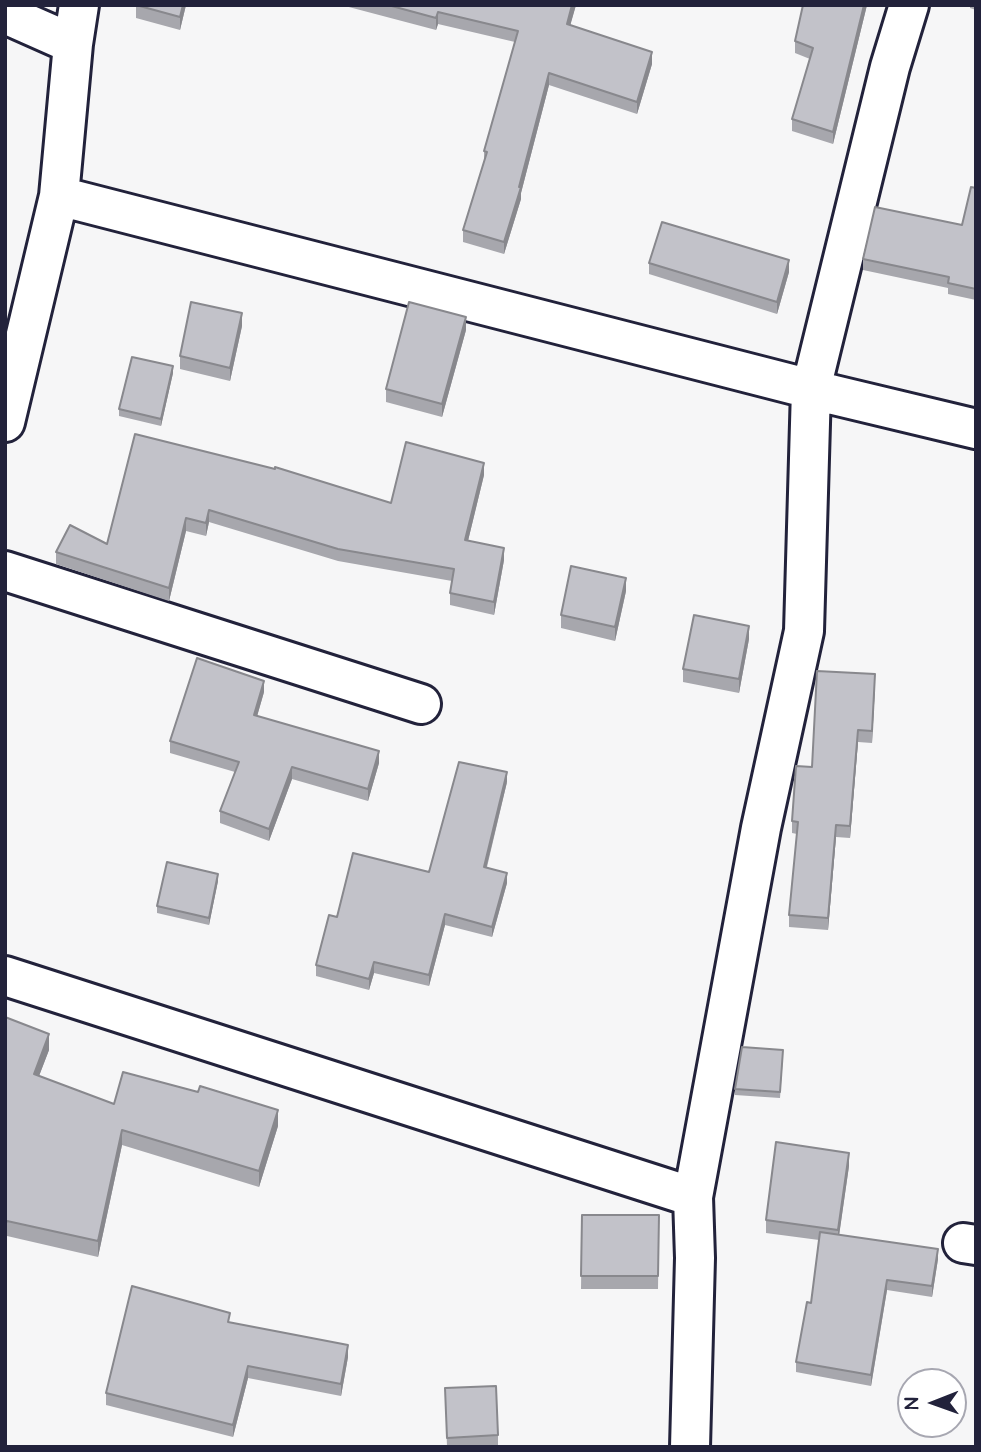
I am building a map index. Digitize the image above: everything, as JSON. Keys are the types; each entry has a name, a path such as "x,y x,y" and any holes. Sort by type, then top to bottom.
{"street":[{"path":"5,422 59,196 79,5"},
{"path":"690,1447 695,1258 693,1197 761,828 804,631 811,389 890,67 909,5"},
{"path":"5,14 73,44"},
{"path":"59,196 976,429"},
{"path":"5,571 421,704"},
{"path":"5,976 693,1197"}],"building":[{"path":"136,5 183,5 180,17"},
{"path":"388,5 572,5 567,24 652,52 637,102 549,73 521,187 504,242 463,230 487,152 484,151 518,31 438,12 436,18"},
{"path":"803,5 864,5 833,132 792,119 813,48 795,41"},
{"path":"971,187 976,188 976,289 948,283 949,277 863,259 875,207 962,225"},
{"path":"662,222 789,260 777,302 649,263"},
{"path":"191,302 242,313 230,368 180,356"},
{"path":"409,302 466,317 442,404 386,389"},
{"path":"132,357 173,366 161,419 119,409"},
{"path":"135,434 275,467 391,503 406,442 484,463 465,540 504,548 494,602 450,593 454,569 338,549 209,510 206,523 186,518 169,588 56,552 70,525 107,544"},
{"path":"571,566 626,578 615,627 561,615"},
{"path":"694,615 749,626 739,679 683,669"},
{"path":"197,658 264,681 254,715 379,751 368,789 292,767 269,829 220,811 239,762 170,741"},
{"path":"817,671 875,674 872,731 858,730 850,826 836,825 828,918 789,915 798,822 792,821 796,766 812,767"},
{"path":"459,762 507,772 484,867 507,873 492,927 445,914 429,975 374,962 369,979 316,965 329,915 337,917 353,853 429,872"},
{"path":"167,862 218,874 209,918 157,906"},
{"path":"5,1017 49,1034 34,1074 114,1104 123,1072 198,1092 200,1086 278,1110 259,1171 122,1130 98,1241 7,1221 5,1225"},
{"path":"742,1047 783,1050 780,1092 735,1089"},
{"path":"776,1142 849,1153 838,1230 766,1220"},
{"path":"582,1215 659,1215 658,1276 581,1276"},
{"path":"820,1232 938,1249 932,1286 887,1280 871,1375 796,1362 807,1302 811,1303"},
{"path":"132,1286 230,1313 228,1322 348,1345 341,1384 248,1366 233,1425 106,1393"},
{"path":"496,1386 498,1435 447,1438 445,1388"}]}
